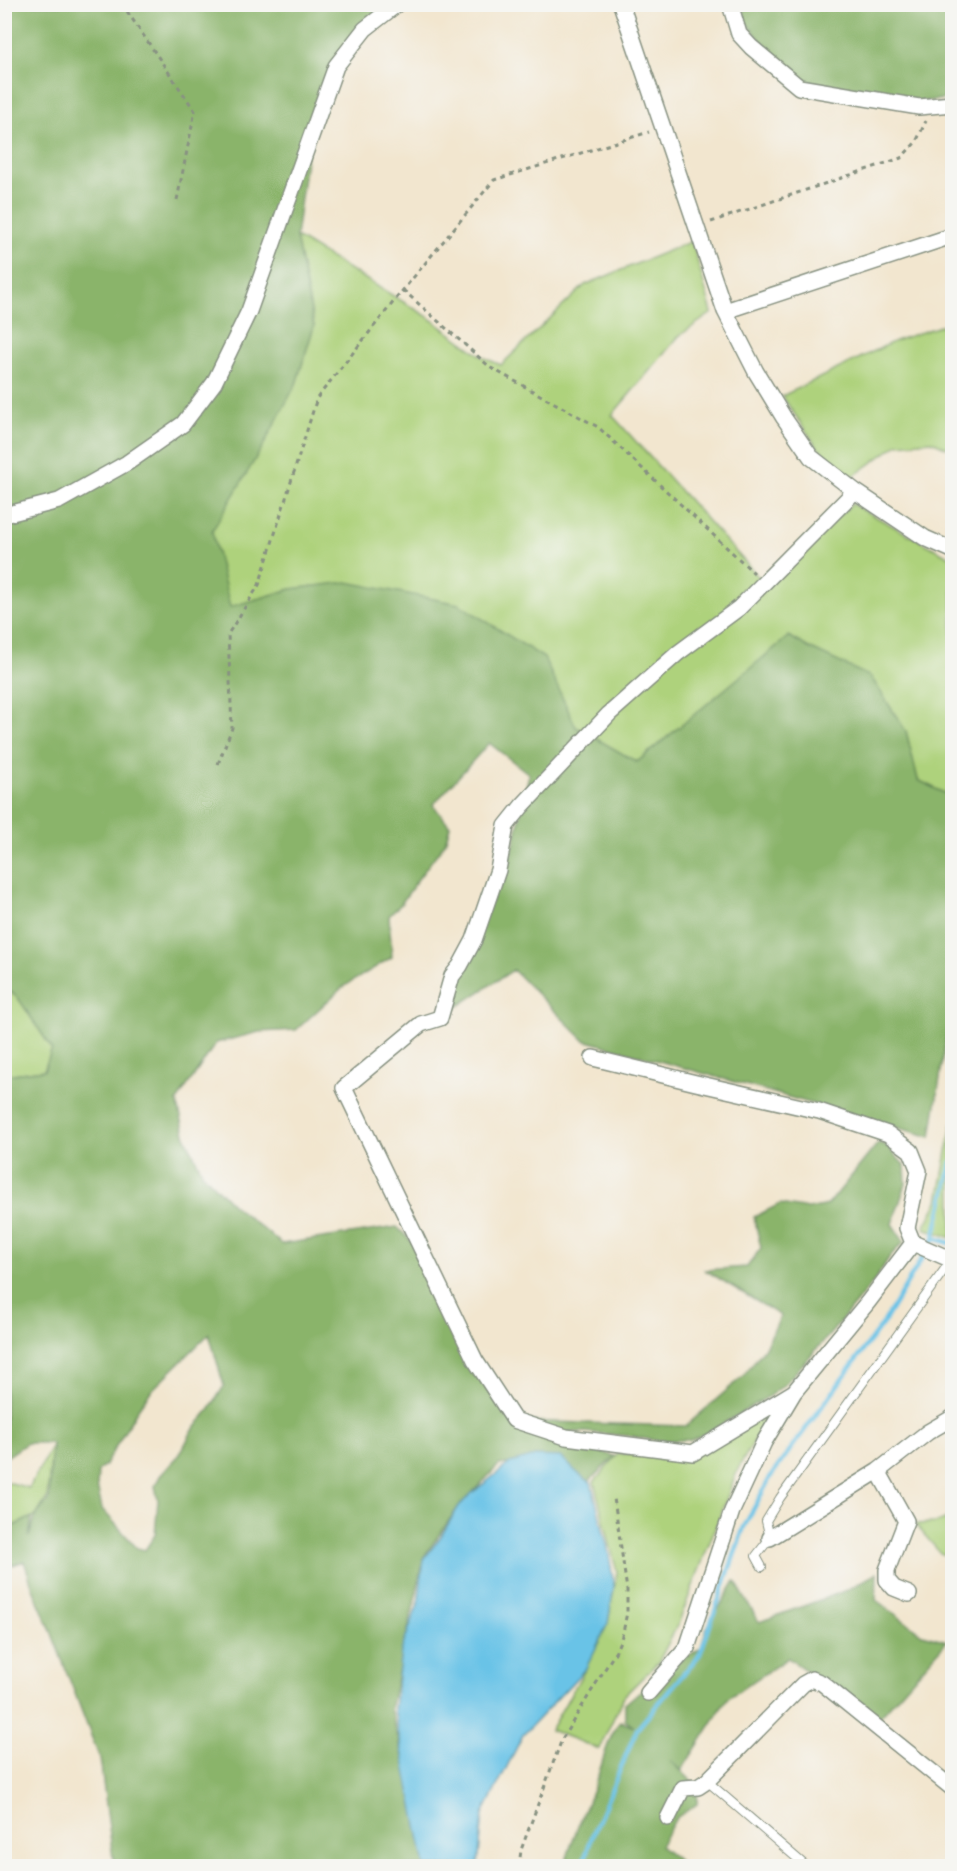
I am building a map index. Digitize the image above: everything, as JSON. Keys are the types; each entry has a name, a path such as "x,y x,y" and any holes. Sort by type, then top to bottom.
{"street":[{"path":"4,515 59,501 128,464 183,424 213,383 249,311 336,66 365,29 397,4"},
{"path":"621,4 725,311 756,372 811,456 855,491 925,538 952,550"},
{"path":"730,4 739,34 799,87 919,107 952,104"},
{"path":"725,311 952,236"},
{"path":"794,1392 693,1453 566,1437 514,1420 475,1360 344,1088 421,1024 440,1018 452,976 474,940 498,870 506,826 522,806 609,714 678,653 739,608 855,491"},
{"path":"593,1058 819,1111 888,1134 911,1151 919,1171 907,1228 917,1244 950,1260"},
{"path":"648,1693 687,1648 732,1511 764,1442 794,1392 917,1244"},
{"path":"770,1538 878,1471 928,1432 952,1418"},
{"path":"878,1471 906,1521 887,1570 887,1580 894,1588 909,1594"},
{"path":"668,1818 683,1788 698,1787 707,1781 803,1684 812,1679 822,1683 952,1788"}],"lane":[{"path":"762,1567 756,1556 770,1538 766,1521 780,1498 950,1260"},
{"path":"707,1781 806,1866"}],"path":[{"path":"122,4 195,111 177,200"},
{"path":"696,227 901,158 916,142 933,106"},
{"path":"218,764 232,728 228,634 259,585 317,398 494,180 663,128"},
{"path":"403,290 491,368 597,427 764,583"},
{"path":"519,1866 521,1850 562,1739 616,1651 623,1634 627,1612 627,1590 614,1498"}],"green space":[{"path":"5,5 397,5 341,61 308,144 296,237 314,326 296,384 262,448 212,531 230,607 291,589 347,582 459,604 544,658 576,727 637,762 789,636 871,677 906,731 918,780 952,797 952,999 931,1137 584,1040 513,970 440,1018 512,853 529,774 489,743 433,805 450,826 445,843 401,904 389,916 392,957 343,987 296,1030 259,1032 216,1043 177,1101 186,1138 203,1174 233,1205 282,1244 397,1227 422,1252 459,1329 515,1428 615,1456 587,1483 554,1457 499,1465 459,1506 425,1555 390,1709 408,1773 425,1866 114,1866 100,1759 24,1561 5,1568 5,1530 32,1517 29,1537 35,1517 49,1499 52,1443 27,1443 5,1458 5,1075 44,1070 52,1049 19,1000 4,988","holes":["209,1334 224,1386 210,1409 192,1431 180,1454 160,1476 155,1486 158,1500 155,1535 145,1550 137,1548 102,1509 97,1486 98,1471 105,1465 151,1391"]},
{"path":"743,5 952,5 952,98 919,102 800,80 775,59 745,21"},
{"path":"296,237 425,315 483,357 501,365 585,285 692,241 712,313 679,336 612,415 764,583 852,504 952,558 952,797 918,780 906,731 807,647 789,637 637,762 291,589 230,607 206,525 296,384 314,326"},
{"path":"952,322 952,450 932,441 898,444 852,477 817,447 782,396 895,341"},
{"path":"4,989 18,997 52,1049 44,1070 5,1075"},
{"path":"952,1124 952,1238 924,1228 938,1201"},
{"path":"878,1143 886,1145 905,1166 906,1184 892,1224 904,1242 890,1256 875,1280 831,1333 784,1385 709,1432 691,1440 658,1441 584,1432 551,1433 518,1421 686,1426 743,1376 764,1349 781,1316 705,1270 747,1267 761,1248 754,1217 780,1204 808,1209 828,1205"},
{"path":"767,1418 738,1469 679,1622 659,1661 624,1696 599,1749 550,1730 586,1668 608,1623 617,1572 594,1482 618,1454 693,1453 721,1434"},
{"path":"52,1445 47,1498 36,1516 5,1529 4,1481 29,1488"},
{"path":"952,1516 952,1558 940,1553 915,1524 935,1523"},
{"path":"877,1573 876,1600 922,1634 947,1641 877,1720 788,1658 727,1699 682,1770 670,1760 698,1787 697,1804 676,1818 660,1846 685,1866 565,1866 611,1737 620,1721 634,1727 625,1720 625,1704 668,1667 701,1648 706,1629 735,1581 759,1622 845,1591"}],"water":[{"path":"535,1456 561,1457 591,1482 608,1549 614,1586 608,1623 586,1668 523,1735 483,1814 478,1866 425,1866 394,1710 401,1651 418,1604 424,1559 459,1506 471,1494 510,1463"}],"waterway":[{"path":"582,1866 637,1729 700,1654 744,1527 771,1476 884,1322 934,1238 952,1162"},
{"path":"934,1238 950,1243"}]}
